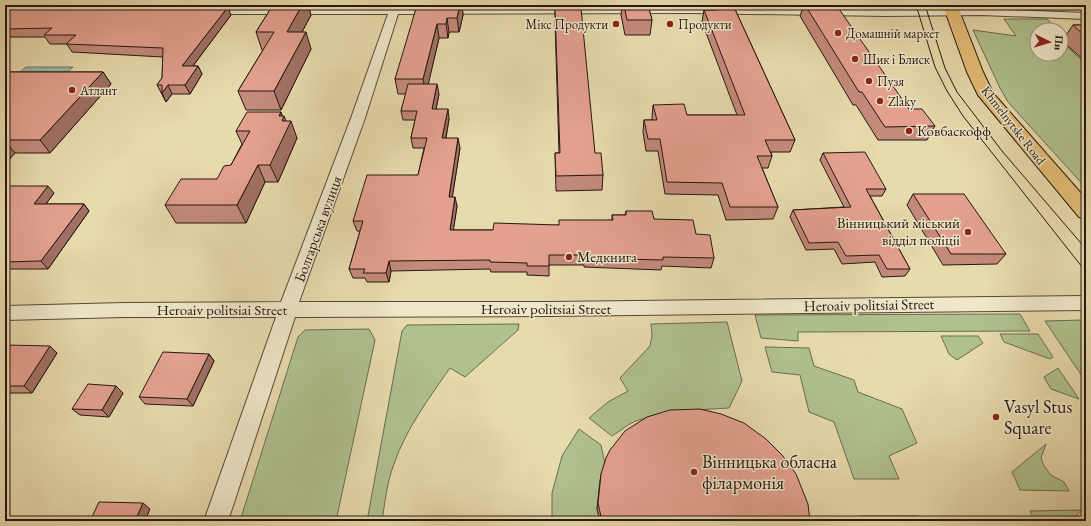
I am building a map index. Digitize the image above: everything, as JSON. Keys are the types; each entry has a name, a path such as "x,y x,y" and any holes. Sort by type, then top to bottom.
{"main road":[{"name":"Khmelnytske Road","path":"951,8 975,72 986,95 1086,212"}],"street":[{"path":"195,10 395,8 886,13 951,8 1086,16"},
{"name":"Болгарська вулиця","path":"216,521 288,309 358,118 395,8"},
{"name":"Heroaiv politsiai Street","path":"5,313 288,309 549,309 1086,303"}],"green space":[{"path":"1004,19 1047,19 1050,22 1029,22 1029,62 1069,62 1069,48 1086,64 1086,188 1008,102 973,30 1016,36"},
{"path":"1020,314 1030,331 798,332 798,341 761,338 755,315"},
{"path":"1084,320 1086,322 1086,382 1045,321"},
{"path":"727,322 742,381 729,408 682,411 647,417 633,422 612,436 589,418 608,402 628,391 620,378 650,346 652,336 651,324"},
{"path":"519,324 518,330 465,377 450,368 411,426 399,451 386,492 382,521 367,521 402,331 407,325"},
{"path":"369,329 375,340 336,521 240,521 298,337 305,330"},
{"path":"1000,334 1038,334 1053,357 1050,359 1004,342"},
{"path":"941,336 978,336 983,343 957,360 949,354"},
{"path":"765,347 809,348 814,366 854,380 858,392 902,409 917,443 889,456 899,479 854,479 834,422 809,412 800,375 772,372"},
{"path":"1058,368 1079,399 1051,389 1044,377"},
{"path":"579,429 601,445 605,464 600,480 597,509 600,521 552,521 552,493 562,456"},
{"path":"1046,444 1041,458 1044,466 1051,475 1064,482 1069,491 1020,490 1012,472"},
{"path":"1083,510 1078,513 1075,519 1076,521 1035,521 1030,511"},
{"path":"861,516 918,516 920,521 863,521"}],"shaded area":[{"path":"26,67 73,67 63,76 15,76"}],"building":[{"path":"273,5 302,5 287,32 306,32 274,91 238,91 274,32 256,32"},
{"path":"417,5 460,5 457,18 447,18 446,24 437,24 423,79 395,79"},
{"path":"624,5 648,5 652,20 627,20"},
{"path":"715,5 733,5 795,140 765,140 772,156 757,156 778,207 730,207 722,183 667,182 660,139 648,139 644,120 657,120 653,105 684,104 687,115 745,115 704,10 717,10"},
{"path":"805,5 831,5 834,9 839,9 909,109 922,109 935,126 885,127 862,92 859,92"},
{"path":"5,6 228,7 182,66 198,66 185,85 168,85 162,93 162,85 157,85 162,78 163,48 66,44 76,35 44,35 52,28 5,29"},
{"path":"581,8 595,153 601,153 603,175 556,176 555,153 560,153 555,9"},
{"path":"1073,25 1086,25 1086,37"},
{"path":"5,72 103,72 40,140 5,140"},
{"path":"408,84 437,84 432,109 448,109 442,138 458,138 449,197 455,197 450,230 493,230 494,223 559,225 559,220 613,220 612,215 626,215 626,211 652,211 654,219 693,220 696,234 710,235 714,258 663,257 663,260 585,258 585,255 549,255 549,266 527,266 527,263 490,262 490,260 389,261 386,273 363,273 365,269 349,269 363,221 353,221 367,175 418,175 427,138 411,138 417,111 401,111"},
{"path":"247,112 281,112 279,116 284,116 282,121 291,121 270,165 258,165 237,205 165,205 181,179 217,179 224,166 231,165 250,131 236,131"},
{"path":"865,152 886,189 866,189 910,269 887,269 879,255 846,256 838,242 809,243 793,210 851,207 823,153"},
{"path":"5,186 48,186 34,204 84,204 41,261 5,262"},
{"path":"913,194 964,194 1006,254 951,254"},
{"path":"5,345 50,346 24,386 5,386"},
{"path":"163,352 209,354 187,399 139,397"},
{"path":"88,384 116,386 102,410 72,409"},
{"name":"Вінницька обласна філармонія","path":"700,409 721,414 744,423 766,439 782,455 796,474 808,504 810,521 602,521 598,503 601,474 610,450 625,431 647,417 670,410"},
{"path":"99,502 143,503 135,521 90,521"}],"tram line":[{"path":"916,5 935,67 947,91 963,116 1086,272"},
{"path":"925,5 945,68 957,92 1002,151 1086,249"}],"place":[{"name":"Мікс Продукти","path":"616,24"},
{"name":"Продукти","path":"670,24"},
{"name":"Домашній маркет","path":"838,33"},
{"name":"Шик і Блиск","path":"855,59"},
{"name":"Пузя","path":"869,81"},
{"name":"Атлант","path":"72,90"},
{"name":"Zlaky","path":"880,101"},
{"name":"Ковбаскофф","path":"909,131"},
{"name":"Вінницький міський відділ поліціі","path":"968,232"},
{"name":"Медкнига","path":"569,257"},
{"name":"Vasyl Stus Square","path":"996,417"},
{"name":"Вінницька обласна філармонія","path":"694,472"}]}
